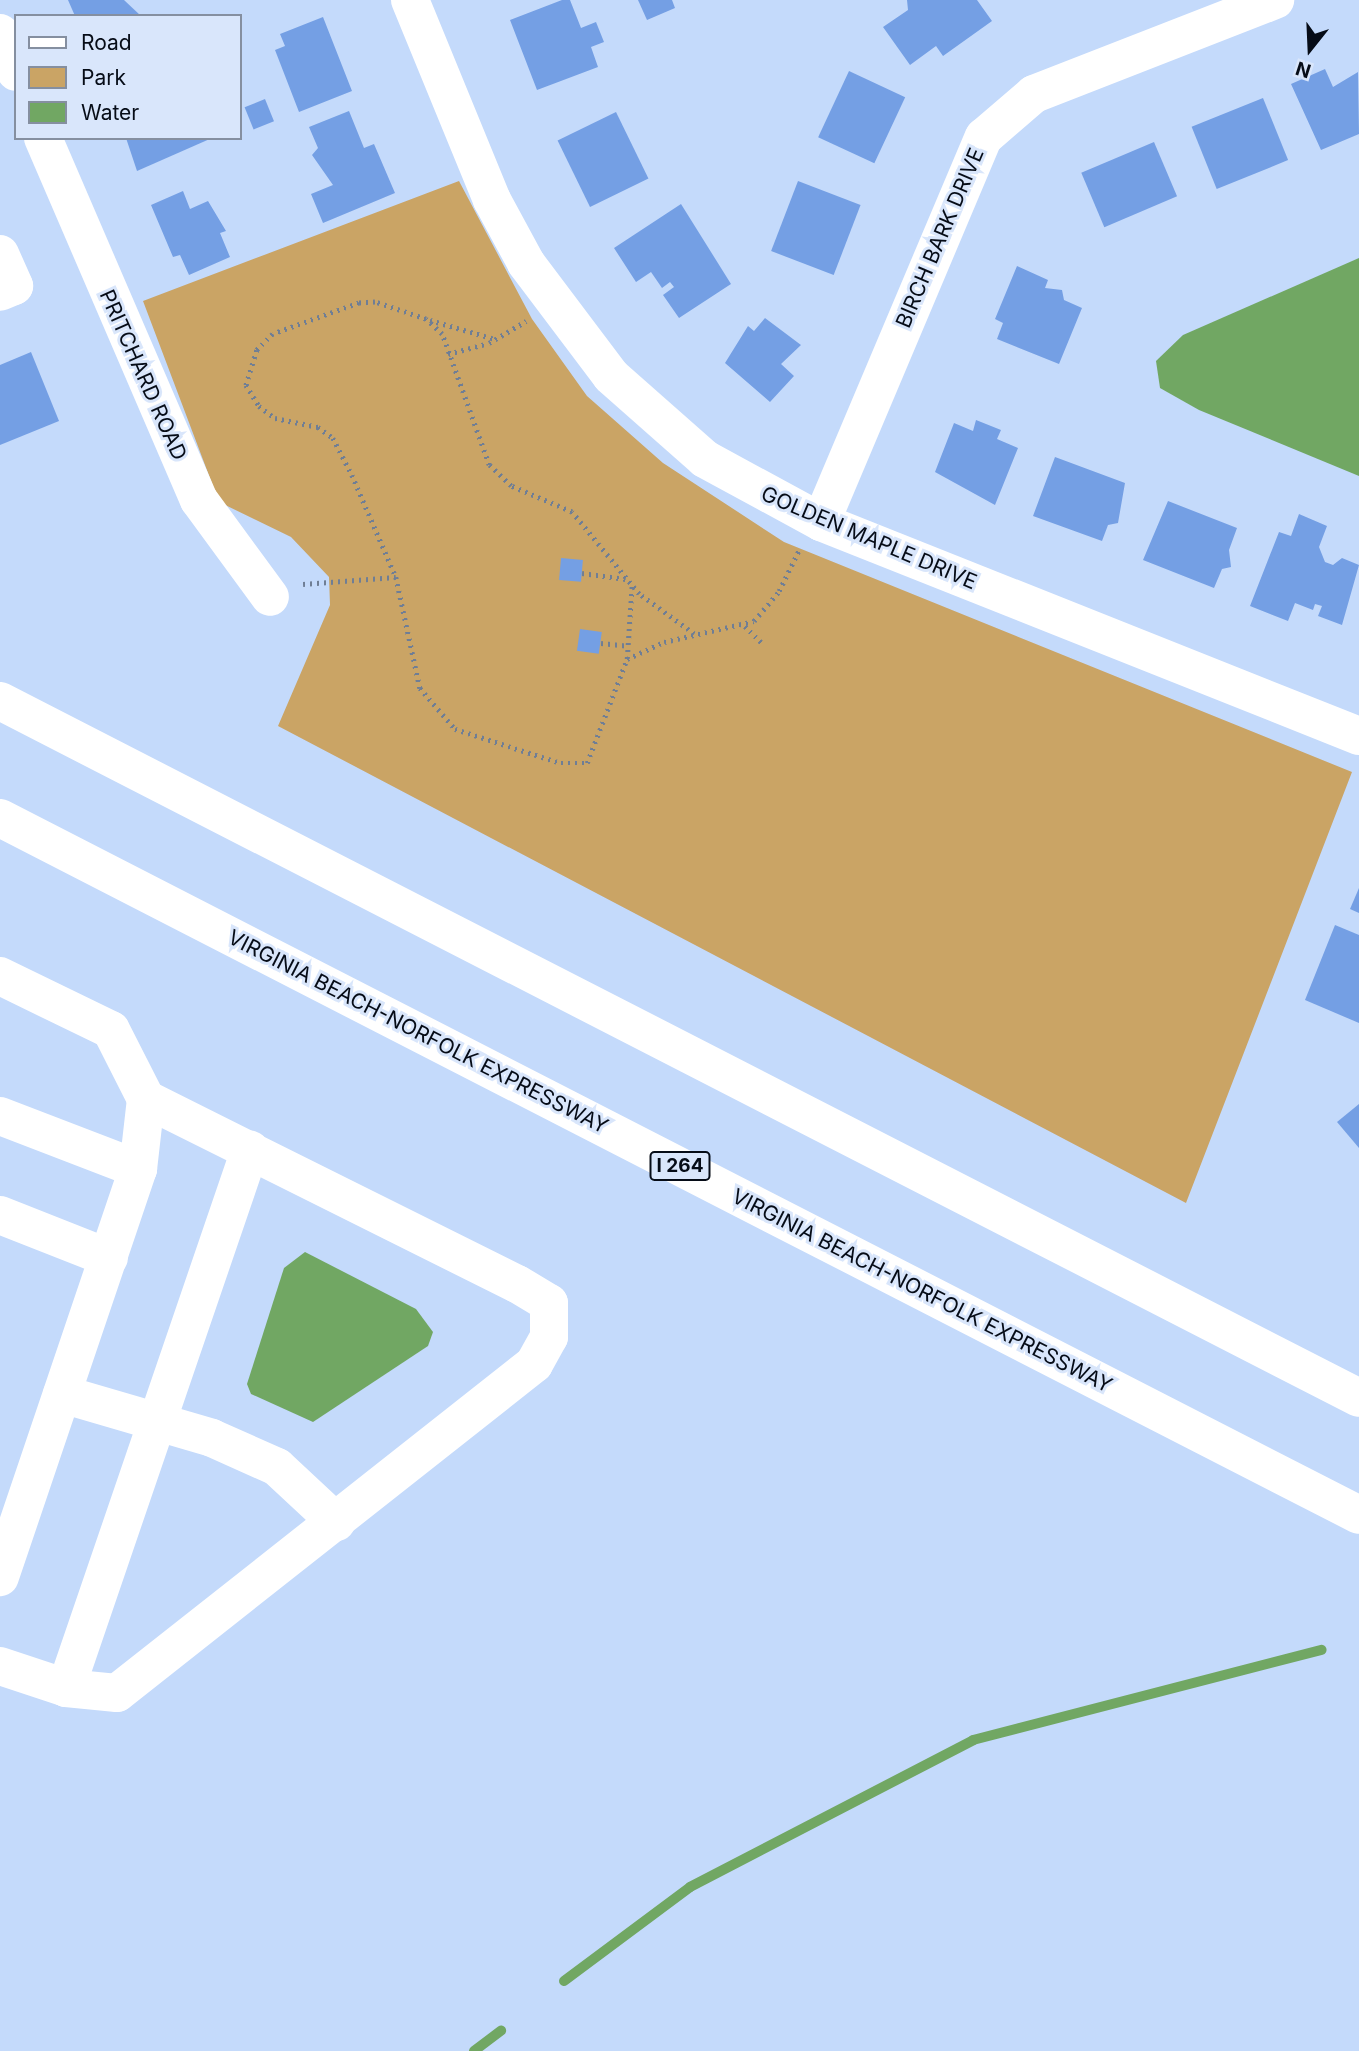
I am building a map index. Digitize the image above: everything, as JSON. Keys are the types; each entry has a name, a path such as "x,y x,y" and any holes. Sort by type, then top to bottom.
{"main road":[{"name":"GOLDEN MAPLE DRIVE","path":"410,0 492,200 554,304 611,376 662,425 766,497 821,522 1359,736"},
{"name":"BIRCH BARK DRIVE","path":"821,522 984,137 1034,94 1275,0"},
{"path":"0,33 14,67"},
{"name":"PRITCHARD ROAD","path":"44,140 199,500 270,597"},
{"path":"0,254 14,286 0,292"},
{"path":"0,701 1359,1398"},
{"name":"VIRGINIA BEACH-NORFOLK EXPRESSWAY","path":"0,818 1359,1515"},
{"path":"0,975 111,1030 146,1099 138,1169 0,1577"},
{"path":"0,1666 66,1688 117,1693 534,1364 550,1337 549,1303 146,1099"},
{"path":"0,1116 138,1169"},
{"path":"66,1688 250,1150"},
{"path":"0,1215 108,1258"},
{"path":"62,1394 155,1426 212,1438 277,1467 336,1522"}],"path":[{"path":"496,339 375,302 273,334 257,351 246,385 259,406 275,418 317,426 333,438 396,577 420,688 455,729 561,763 587,763 627,659 632,584"},
{"path":"448,354 496,339 554,304"},
{"path":"426,319 448,354 489,465 511,486 572,512 632,584 694,634"},
{"path":"627,659 694,634 745,626 767,607 802,544 821,522"},
{"path":"582,573 628,579"},
{"path":"270,597 300,584 396,577"},
{"path":"745,626 764,645"},
{"path":"601,643 628,646"}],"green space":[{"path":"459,181 532,319 587,396 663,463 784,542 1352,772 1186,1203 278,726 330,605 329,577 291,537 219,502 143,301"}],"water":[{"path":"1359,258 1359,476 1199,410 1160,388 1156,361 1183,335"},
{"path":"305,1252 416,1309 433,1332 428,1346 313,1422 251,1394 247,1384 284,1268"}],"building":[{"path":"68,0 124,0 139,14 74,14"},
{"path":"562,0 570,0 581,28 596,22 604,42 591,47 598,67 537,90 510,20"},
{"path":"638,0 672,0 675,8 647,20"},
{"path":"907,0 977,0 992,21 943,56 936,46 910,65 883,27 908,10"},
{"path":"323,17 352,91 299,112 275,50 285,46 280,34"},
{"path":"1325,69 1333,87 1358,72 1359,134 1321,150 1291,84"},
{"path":"849,71 905,97 874,163 818,137"},
{"path":"1263,98 1288,160 1217,189 1192,127"},
{"path":"265,99 274,121 254,129 245,107"},
{"path":"349,111 364,148 374,144 395,193 323,223 311,194 333,185 312,155 318,148 309,127"},
{"path":"616,112 648,179 590,207 558,140"},
{"path":"127,140 207,140 137,171"},
{"path":"1154,142 1177,196 1104,227 1081,173"},
{"path":"798,181 861,205 834,275 771,251"},
{"path":"183,191 190,209 208,201 226,231 220,233 230,257 189,275 180,255 173,257 151,205"},
{"path":"681,204 731,284 679,318 663,295 674,287 670,282 662,288 651,272 636,282 614,248"},
{"path":"1017,266 1048,280 1045,288 1062,290 1064,300 1082,308 1059,364 997,339 1003,323 995,319"},
{"path":"765,318 801,345 781,364 794,376 770,402 725,363 748,326 754,331"},
{"path":"31,352 59,421 0,445 0,365"},
{"path":"976,420 1001,430 997,439 1018,448 995,505 935,472 954,423 973,431"},
{"path":"1055,457 1125,483 1118,523 1108,525 1102,541 1033,516"},
{"path":"1168,501 1237,528 1229,550 1231,567 1222,569 1214,588 1143,560"},
{"path":"1299,514 1327,526 1319,547 1325,562 1333,565 1342,558 1359,565 1342,625 1318,616 1322,606 1315,604 1313,610 1295,603 1288,621 1250,606 1279,532 1291,536"},
{"path":"561,558 583,560 581,582 559,580"},
{"path":"580,629 602,632 599,654 577,651"},
{"path":"1359,888 1359,913 1350,909"},
{"path":"1335,925 1359,935 1359,1023 1305,1000"},
{"path":"1359,1104 1359,1148 1337,1122"}],"waterway":[{"path":"564,1981 690,1887 973,1740 1322,1650"},
{"path":"474,2051 501,2031"}]}
